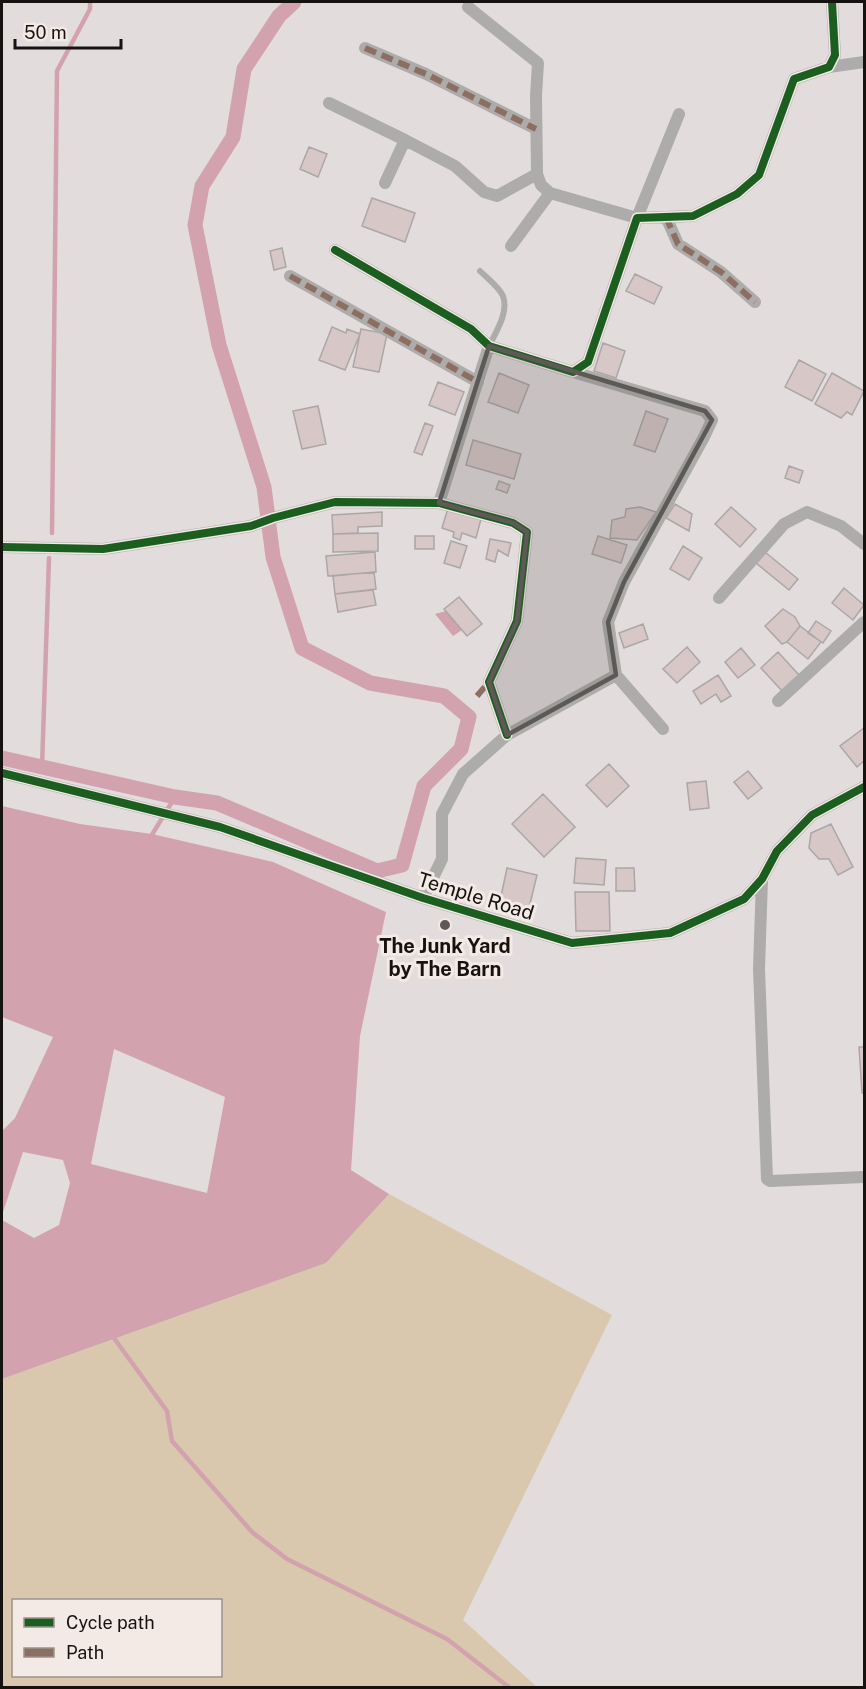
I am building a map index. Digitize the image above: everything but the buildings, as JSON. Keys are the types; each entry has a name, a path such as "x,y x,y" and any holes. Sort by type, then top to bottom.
{"street":[{"path":"829,67 835,55 832,2"},
{"path":"468,7 538,63 537,174 541,185 550,193 637,218 693,216 737,194 759,175 794,79 829,67 864,62"},
{"path":"365,48 426,74 536,129"},
{"path":"329,103 455,166 484,192 497,196 537,174"},
{"path":"573,372 588,362 637,218 679,114"},
{"path":"385,183 405,140"},
{"path":"511,246 550,193"},
{"path":"666,217 678,244 721,272 755,302"},
{"path":"336,250 471,329 489,345 705,411 712,420 624,582 608,622 616,675 663,729"},
{"path":"290,276 478,382"},
{"path":"439,503 489,345"},
{"path":"2,547 103,549 251,526 335,502 439,503 513,523 527,532 518,621 489,682 507,735"},
{"path":"719,598 784,524 807,512 841,526 864,544"},
{"path":"778,701 864,622"},
{"path":"423,898 442,859 442,814 463,774 507,735 616,675"},
{"name":"Temple Road","path":"2,773 201,821 423,898 572,943 670,933 744,899 762,879"},
{"path":"864,786 812,815 777,852 762,879 759,969 767,1179 770,1181 864,1177"}],"lane":[{"path":"480,271 502,294 504,303 502,318 489,345"}],"highlighted area":[{"path":"489,346 705,411 712,420 624,582 608,622 616,675 507,735 489,682 517,621 527,532 513,523 439,503"}],"shaded area":[{"path":"446,611 462,630 453,636 435,614"},
{"path":"2,806 80,824 152,834 273,862 386,912 360,1036 351,1170 389,1194 326,1263 2,1379 2,1220 34,1238 59,1225 70,1183 63,1160 23,1152 2,1215 2,1131 15,1118 53,1037 2,1017","holes":["114,1049 225,1097 207,1193 91,1164"]},
{"path":"389,1194 612,1315 463,1620 537,1687 2,1687 2,1379 326,1263"}],"waterway":[{"path":"52,533 57,71 90,9 90,2"},
{"path":"2,758 175,797 217,803 377,871 402,865 424,786 461,749 469,717 444,696 370,683 302,648 273,557 264,487 219,345 195,225 202,186 233,137 244,69 279,16 294,2"},
{"path":"42,767 49,558"},
{"path":"150,838 175,797"},
{"path":"111,1334 167,1411 172,1441 252,1532 287,1559 447,1639 510,1688"}],"marked path":[{"path":"365,48 426,74 536,129"},
{"path":"666,217 678,244 721,272 755,302"},
{"path":"290,276 478,382"},
{"path":"477,696 489,682"}],"cycle path":[{"path":"335,250 471,329 489,346 573,372 588,362 637,218 693,216 737,194 759,175 794,79 829,67 835,55 832,2"},
{"path":"2,547 103,549 251,526 335,502 439,503 513,523 527,532 517,621 489,682 507,735"},
{"path":"2,773 220,827 423,898 572,943 670,933 744,899 762,879 777,851 812,815 864,787"}],"place":[{"name":"The Junk Yard by The Barn","path":"445,925"}]}
